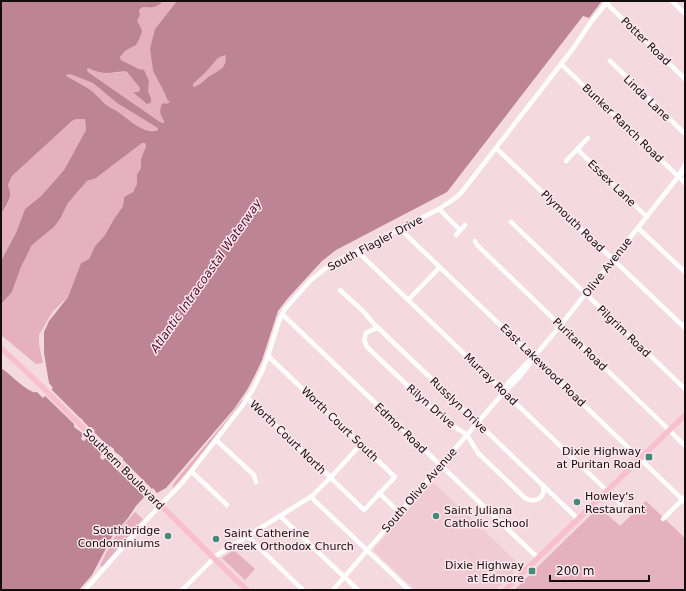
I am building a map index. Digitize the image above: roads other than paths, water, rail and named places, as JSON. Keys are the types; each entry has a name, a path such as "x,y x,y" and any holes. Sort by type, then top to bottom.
{"main road":[{"name":"Southern Boulevard","path":"1,348 247,590"},
{"path":"505,590 685,415"}],"street":[{"path":"672,1 685,14"},
{"name":"South Flagler Drive","path":"85,590 182,483 247,398 258,380 268,356 282,314 290,303 316,276 331,264 454,200 561,64 607,2"},
{"name":"Potter Road","path":"607,2 685,79"},
{"name":"Linda Lane","path":"610,62 685,134"},
{"name":"Bunker Ranch Road","path":"561,64 685,183"},
{"path":"566,161 588,138"},
{"name":"Plymouth Road","path":"496,148 685,328"},
{"name":"Essex Lane","path":"577,149 647,217"},
{"name":"Olive Avenue","path":"504,392 508,383 534,357 586,294 647,217 685,165"},
{"name":"Olive Avenue","path":"678,176 685,170"},
{"path":"439,209 460,230"},
{"name":"Pilgrim Road","path":"510,222 685,389"},
{"path":"456,235 465,225"},
{"path":"638,228 685,272"},
{"name":"East Lakewood Road","path":"400,229 684,500"},
{"name":"Puritan Road","path":"475,241 477,245 685,446"},
{"name":"Murray Road","path":"357,251 624,507"},
{"path":"408,300 440,267"},
{"name":"Russlyn Drive","path":"340,290 578,519"},
{"name":"Edmor Road","path":"282,314 538,558"},
{"name":"Rilyn Drive","path":"378,328 366,333 364,340 367,347 446,422 467,435 478,453 525,498 532,501 540,498 543,492 542,485"},
{"name":"Worth Court South","path":"268,356 395,477 379,493"},
{"name":"South Olive Avenue","path":"333,590 504,392"},
{"name":"Worth Court North","path":"247,398 364,510 379,493"},
{"path":"216,440 254,475 256,482"},
{"path":"185,589 213,558 312,496 361,444"},
{"path":"191,471 227,505"},
{"path":"379,493 400,513"},
{"path":"312,496 314,500 409,590"},
{"path":"663,519 684,500"},
{"path":"280,516 358,590"},
{"path":"247,536 303,590"}],"water":[{"name":"Atlantic Intracoastal Waterway","path":"1,1 163,1 156,6 143,7 139,10 140,15 137,21 142,31 139,40 136,45 125,51 120,57 121,60 144,70 149,81 148,91 151,98 150,103 147,104 134,93 139,92 140,88 127,72 102,73 88,68 87,69 88,72 160,122 164,123 160,109 162,104 170,102 153,71 150,49 155,29 177,1 602,1 589,18 583,16 447,192 336,250 322,261 288,298 278,311 262,360 255,375 234,409 166,488 157,493 153,488 136,506 113,535 92,575 79,590 1,590 1,368 24,387 33,392 37,392 43,398 53,388 49,383 44,353 44,332 49,321 68,297 81,263 89,259 95,246 105,235 123,206 124,197 133,192 137,184 137,174 141,168 141,159 146,146 145,143 142,143 96,178 87,181 68,203 54,227 32,245 21,267 12,292 1,304 1,261 16,233 25,209 41,196 64,170 86,130 85,119 76,119 72,121 12,176 8,185 10,193 9,200 1,213","holes":["225,55 226,60 223,67 199,85 193,87 193,84 218,58","70,74 93,83 117,103 158,128 158,130 149,131 133,123 105,104 89,89 66,75"]}],"place":[{"name":"Dixie Highway at Puritan Road","path":"649,457"},
{"name":"Howley's Restaurant","path":"577,502"},
{"name":"Saint Juliana Catholic School","path":"436,516"},
{"name":"Southbridge Condominiums","path":"168,536"},
{"name":"Saint Catherine Greek Orthodox Church","path":"216,539"},
{"name":"Dixie Highway at Edmore","path":"532,571"}]}
